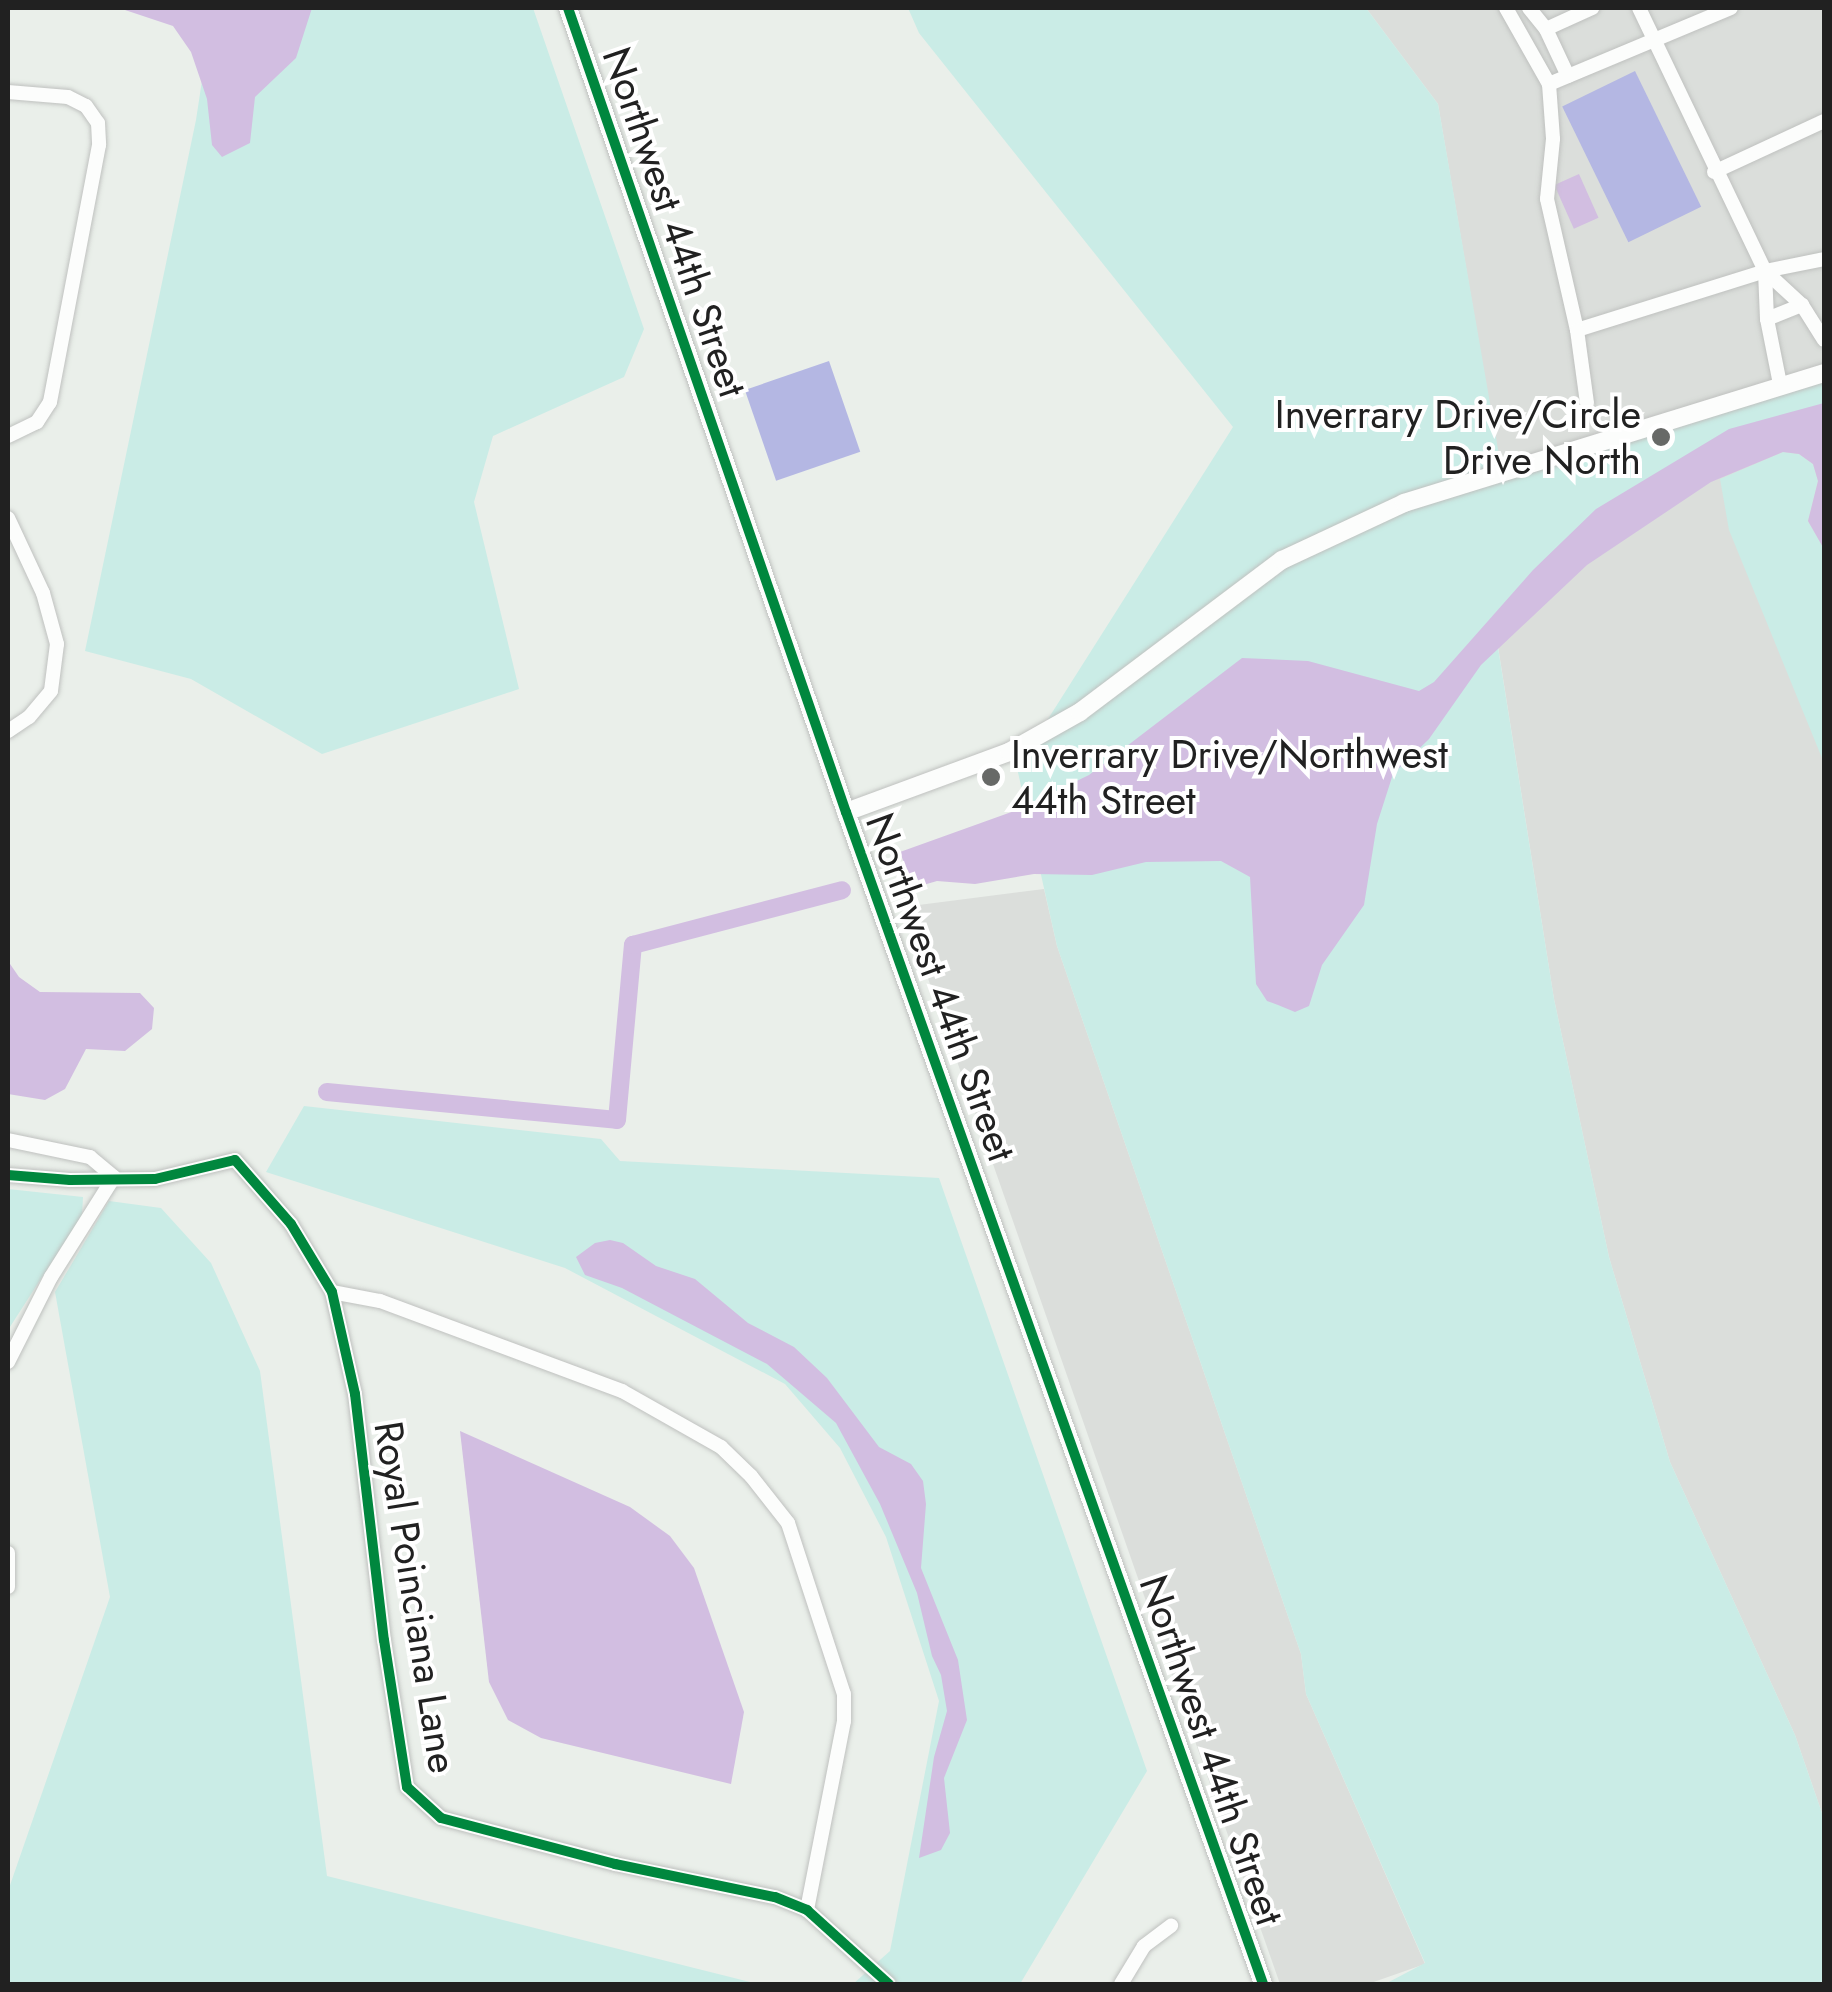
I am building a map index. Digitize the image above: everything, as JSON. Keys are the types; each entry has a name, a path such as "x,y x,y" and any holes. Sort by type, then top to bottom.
{"street":[{"name":"Northwest 44th Street","path":"568,8 846,812 1263,1984"},
{"path":"1506,8 1549,84 1553,139 1548,199 1577,330 1586,403"},
{"path":"1529,8 1546,29 1568,76"},
{"path":"1546,29 1592,8"},
{"path":"1639,8 1765,272 1802,305 1824,340"},
{"path":"1549,84 1731,8"},
{"path":"8,92 68,98 86,106 98,123 100,145 50,402 37,422 8,436"},
{"path":"1714,172 1824,121"},
{"path":"1577,330 1765,272 1824,259"},
{"path":"1765,272 1768,319 1780,384"},
{"path":"1768,319 1802,305"},
{"path":"846,812 1010,752 1080,712 1282,560 1404,504 1824,373"},
{"path":"8,518 43,593 56,644 51,691 29,717 8,731"},
{"path":"8,1140 90,1157 114,1177"},
{"name":"Royal Poinciana Lane","path":"114,1177 154,1179 235,1160 291,1224 332,1292 355,1394 384,1640 408,1786 441,1818 614,1864 774,1897 807,1910 889,1984"},
{"path":"8,1175 70,1180 114,1177"},
{"path":"8,1362 51,1278 114,1177"},
{"path":"332,1292 380,1301 622,1391 720,1447 751,1476 788,1523 844,1694 844,1721 807,1910"},
{"path":"8,1552 8,1586"},
{"path":"1121,1984 1144,1946 1171,1926"}],"shaded area":[{"path":"119,8 312,8 296,58 255,97 250,143 222,157 212,145 207,99 191,52 173,26"},
{"path":"213,8 533,8 644,329 624,377 493,436 474,502 519,689 322,754 191,679 85,651 196,120"},
{"path":"908,8 1366,8 1438,104 1502,472 1824,373 1824,415 1603,523 1496,635 1554,999 1609,1257 1670,1462 1795,1735 1824,1819 1824,1984 1385,1984 1425,1963 1306,1694 1301,1654 1057,946 1017,768 1233,427 919,33"},
{"path":"1366,8 1824,8 1824,373 1501,472 1438,104"},
{"path":"1635,71 1701,207 1628,242 1562,107"},
{"path":"1579,174 1599,218 1574,229 1554,185"},
{"path":"829,361 860,452 776,481 745,390"},
{"path":"1824,403 1824,549 1808,521 1818,481 1813,464 1799,454 1783,452 1711,482 1587,565 1481,665 1429,739 1393,774 1377,824 1364,905 1322,965 1309,1006 1295,1012 1267,1001 1256,984 1250,877 1221,861 1146,862 1092,875 1034,874 975,884 937,881 913,888 900,852 1017,810 1089,775 1242,658 1308,661 1419,691 1434,682 1533,570 1596,509 1729,429"},
{"path":"1824,415 1824,1819 1795,1735 1670,1462 1609,1257 1554,999 1496,634 1603,523"},
{"path":"1783,452 1799,454 1813,464 1818,481 1808,521 1824,549 1824,763 1729,530 1720,479"},
{"path":"1044,889 1057,946 1301,1654 1306,1694 1425,1964 1368,1984 1280,1984 903,907"},
{"path":"8,961 19,977 40,992 140,993 154,1008 152,1029 125,1051 86,1049 65,1089 45,1100 8,1094"},
{"path":"304,1106 601,1139 620,1161 939,1178 1147,1771 1020,1984 853,1984 890,1951 939,1701 886,1537 840,1448 785,1384 565,1268 266,1172"},
{"path":"8,1189 83,1197 82,1215 8,1330"},
{"path":"109,1201 161,1208 211,1263 260,1371 327,1876 758,1984 8,1984 8,1891 110,1597 55,1292"},
{"path":"595,1243 623,1243 656,1266 695,1279 748,1323 794,1347 827,1378 879,1447 911,1464 923,1481 926,1504 921,1568 958,1660 967,1720 944,1778 950,1833 941,1850 919,1858 934,1757 947,1711 941,1675 932,1656 917,1593 880,1504 836,1423 767,1364 622,1288 585,1275 576,1257"},
{"path":"460,1431 630,1507 670,1536 694,1568 744,1712 731,1784 541,1738 508,1720 489,1682"}],"waterway":[{"path":"327,1092 617,1120 633,945 842,890"}],"cycle path":[{"path":"568,8 846,812 1263,1984"},
{"path":"8,1175 70,1180 155,1179 235,1160 291,1224 332,1292 355,1394 384,1640 407,1787 441,1818 615,1864 775,1897 807,1910 889,1984"}],"place":[{"name":"Inverrary Drive/Circle Drive North","path":"1661,437"},
{"name":"Inverrary Drive/Northwest 44th Street","path":"991,777"}]}
